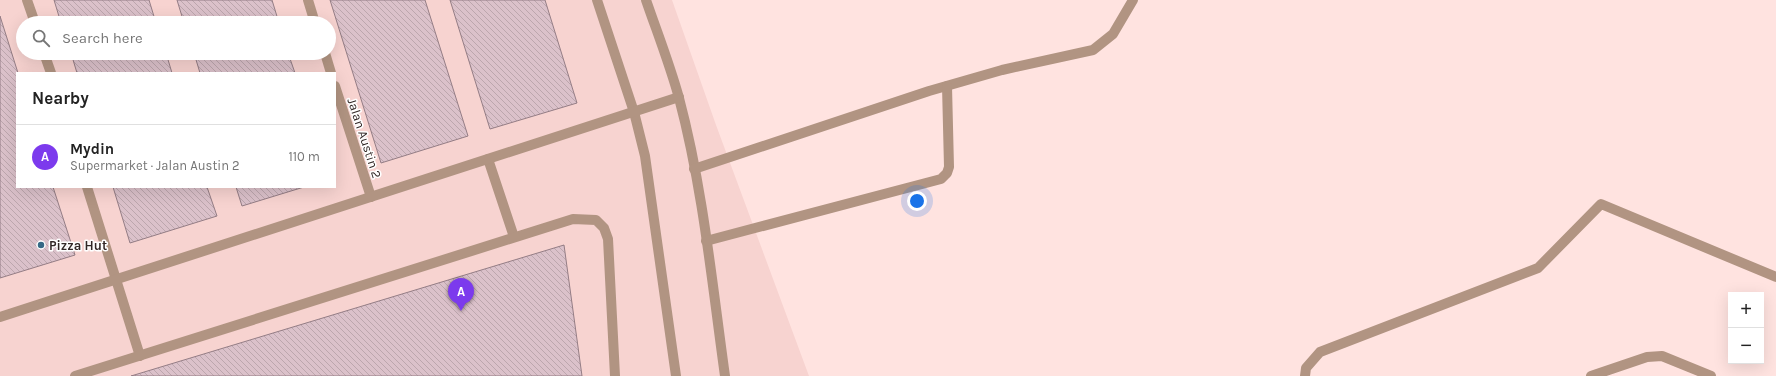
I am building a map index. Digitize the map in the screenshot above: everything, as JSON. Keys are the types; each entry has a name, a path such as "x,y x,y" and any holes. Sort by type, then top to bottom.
{"street":[{"path":"27,0 33,16"},
{"path":"308,0 313,16"},
{"path":"598,0 634,112 645,156 676,376"},
{"path":"646,0 679,97 694,169 725,376"},
{"path":"694,169 947,86 1002,70 1092,50 1113,34 1133,0"},
{"path":"46,60 51,72"},
{"path":"326,60 331,72"},
{"path":"706,242 941,178 947,173 948,167 947,86"},
{"name":"Jalan Austin 2","path":"336,89 371,197"},
{"path":"0,318 679,97"},
{"path":"488,159 514,237"},
{"path":"87,188 140,356"},
{"path":"1305,376 1306,368 1320,352 1538,268 1600,204 1776,277"},
{"path":"75,376 573,219 596,220 604,228 608,239 615,376"},
{"path":"1591,376 1647,357 1662,356 1711,376"}],"shaded area":[{"path":"0,0 672,0 716,125 809,376 0,376"}],"building":[{"path":"54,0 149,0 154,16 59,16"},
{"path":"177,0 272,0 277,16 182,16"},
{"path":"330,0 425,0 468,136 381,163"},
{"path":"450,0 545,0 577,103 490,129"},
{"path":"0,16 18,72 16,72 16,188 53,188 75,255 0,278"},
{"path":"73,60 168,60 172,72 77,72"},
{"path":"196,60 290,60 295,72 200,72"},
{"path":"113,188 207,188 217,216 130,243"},
{"path":"236,188 301,188 242,206"},
{"path":"564,245 582,376 131,376"}],"place":[{"name":"Pizza Hut","path":"41,245"},
{"name":"Mydin","path":"461,311"}]}
